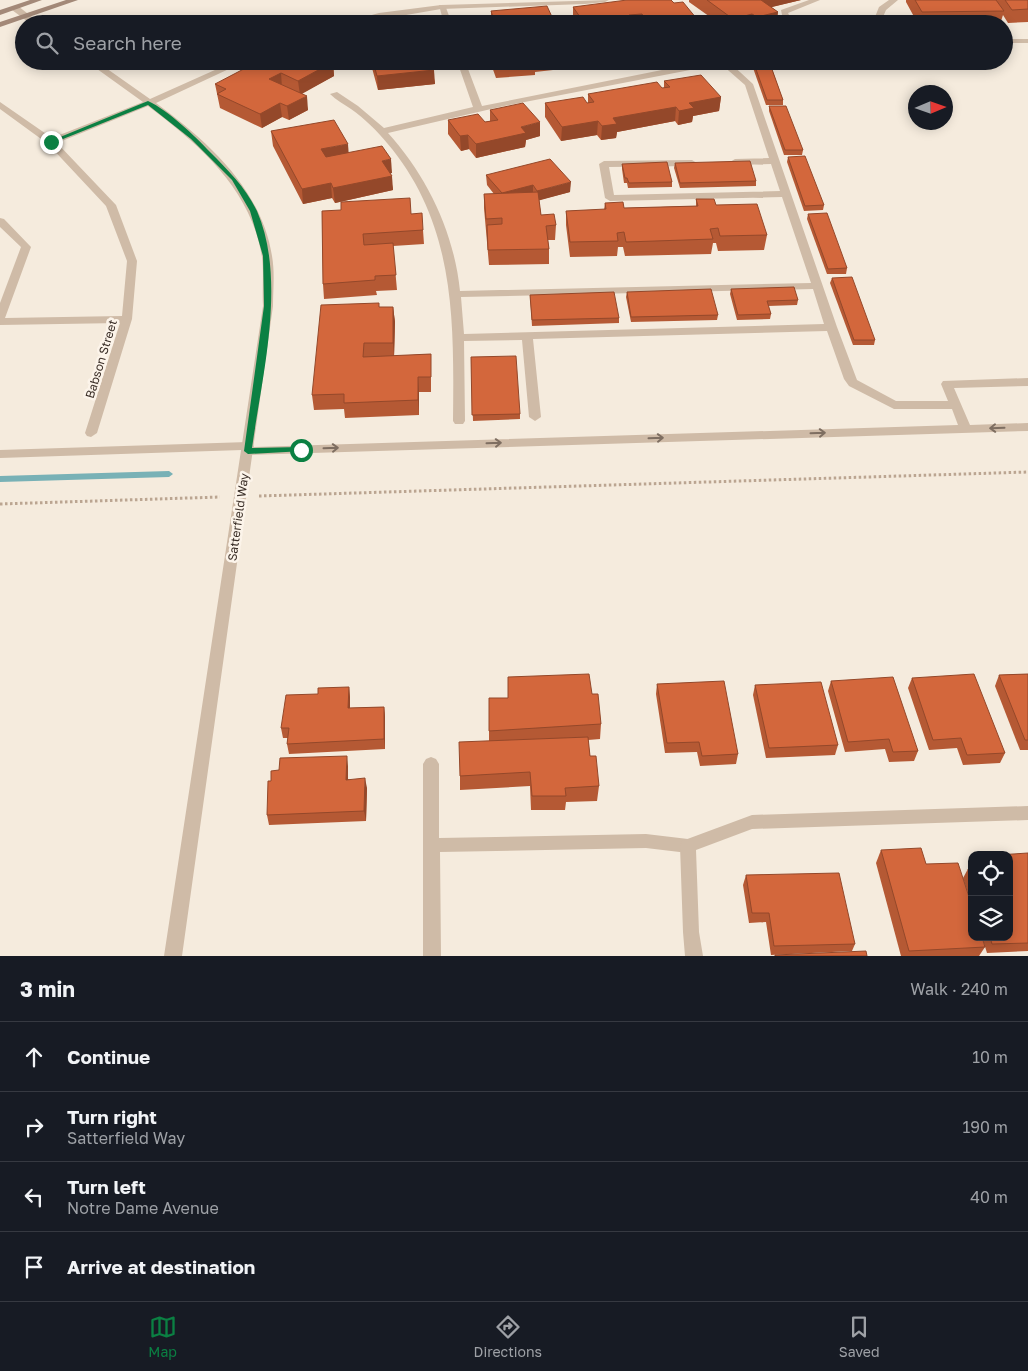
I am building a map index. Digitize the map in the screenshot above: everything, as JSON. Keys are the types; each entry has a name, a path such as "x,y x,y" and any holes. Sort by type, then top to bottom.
{"street":[{"path":"0,13 38,0"},
{"path":"30,15 74,0"},
{"path":"383,15 442,7 529,6 606,0"},
{"path":"785,15 784,12 816,0"},
{"path":"880,15 882,9 892,0"},
{"path":"442,7 445,15"},
{"path":"15,8 26,15"},
{"path":"0,25 15,20"},
{"path":"1013,41 1028,41"},
{"name":"Satterfield Way","path":"102,70 194,138 234,179 254,211 266,256 268,306 173,956"},
{"path":"51,142 148,103 222,70"},
{"path":"464,70 478,108"},
{"path":"383,132 478,108 676,70"},
{"path":"733,70 748,84 850,379 894,405 956,405"},
{"path":"334,94 352,104 383,132 414,172 430,198 444,231 457,294 459,421"},
{"name":"Babson Street","path":"2,108 51,142 111,205 132,260 127,319 91,433"},
{"path":"727,162 775,161"},
{"path":"699,163 604,164 610,198 786,194"},
{"path":"0,221 26,247 0,318"},
{"path":"457,294 818,286"},
{"path":"0,322 127,319"},
{"path":"459,338 831,327"},
{"path":"528,336 535,417"},
{"path":"966,429 947,384 1028,382"},
{"path":"0,454 1028,427"},
{"path":"431,764 432,956"},
{"path":"432,845 646,841 688,846 752,822 1028,813"},
{"path":"688,846 691,932 694,956"}],"path":[{"path":"279,495 1028,472"},
{"path":"0,504 204,497"}],"building":[{"path":"627,0 671,0 674,3 683,2 694,15 579,15 573,7"},
{"path":"707,0 761,0 778,12 765,15 728,15"},
{"path":"915,0 996,0 1004,11 922,12"},
{"path":"1005,0 1028,0 1028,9 1012,10"},
{"path":"547,6 551,15 492,15 491,11"},
{"path":"242,70 318,70 298,81 281,73 269,79 307,96 287,106 280,103 260,114 217,94 226,89 215,84"},
{"path":"375,70 434,70 377,76"},
{"path":"756,70 772,70 783,100 767,100"},
{"path":"701,75 721,97 689,103 694,108 679,111 676,107 613,118 617,124 602,126 598,121 562,127 545,103 583,97 587,103 594,102 588,94 657,82 662,88 670,87 664,81"},
{"path":"523,103 540,122 521,127 526,133 476,144 468,135 460,136 448,120 478,114 485,122 498,120 490,110"},
{"path":"769,106 786,106 803,150 785,150"},
{"path":"334,120 348,144 321,149 326,157 382,146 391,159 382,161 392,176 333,188 331,183 302,189 271,131"},
{"path":"805,156 824,205 805,206 788,157"},
{"path":"550,159 571,182 537,191 533,185 502,193 486,175"},
{"path":"750,161 756,181 680,183 675,163"},
{"path":"667,162 672,182 629,183 627,178 625,178 622,164"},
{"path":"538,192 541,215 554,214 556,225 546,226 549,249 488,250 487,225 502,224 502,218 486,219 484,194"},
{"path":"410,198 411,214 422,213 423,230 363,234 364,245 393,243 396,275 375,276 375,280 323,284 322,211 341,210 341,202"},
{"path":"696,199 714,199 716,205 757,204 767,235 720,236 718,228 710,229 713,239 626,242 624,232 617,233 618,241 570,242 566,211 606,209 605,203 623,202 624,208 698,206"},
{"path":"827,213 847,268 828,269 808,214"},
{"path":"852,277 875,340 854,340 832,278"},
{"path":"794,287 798,300 767,301 771,314 738,315 731,289"},
{"path":"711,289 718,315 631,317 627,292"},
{"path":"614,292 619,318 532,320 530,295"},
{"path":"379,303 379,307 393,307 393,343 364,343 363,357 431,354 431,377 418,377 418,400 344,403 344,394 312,395 321,305"},
{"path":"516,356 520,414 472,415 471,357"},
{"path":"589,674 592,694 598,694 601,724 489,731 489,698 508,698 508,677"},
{"path":"974,674 1005,753 967,755 961,738 933,740 912,678"},
{"path":"1028,674 1028,740 1025,740 999,675"},
{"path":"893,677 918,751 893,752 889,739 848,742 831,681"},
{"path":"724,681 738,754 702,756 699,742 667,743 657,684"},
{"path":"821,682 838,745 769,748 755,685"},
{"path":"349,687 348,708 384,707 384,739 287,744 289,728 281,728 286,695 318,694 318,688"},
{"path":"588,737 590,756 596,756 599,786 565,788 566,796 532,796 530,772 460,776 459,742"},
{"path":"347,756 346,780 365,778 364,811 267,815 268,781 271,781 271,771 279,770 280,758"},
{"path":"921,848 926,864 958,863 968,894 968,941 983,941 985,947 909,951 881,850"},
{"path":"1028,853 1028,943 992,944 991,941 1013,941 1013,854"},
{"path":"839,873 855,944 774,946 769,913 752,913 746,875"},
{"path":"866,951 867,956 775,956 775,955"}],"waterway":[{"path":"0,479 169,474"}],"route":[{"path":"51,142 148,103 194,138 234,179 254,211 266,256 268,306 248,451 301,450"}]}
